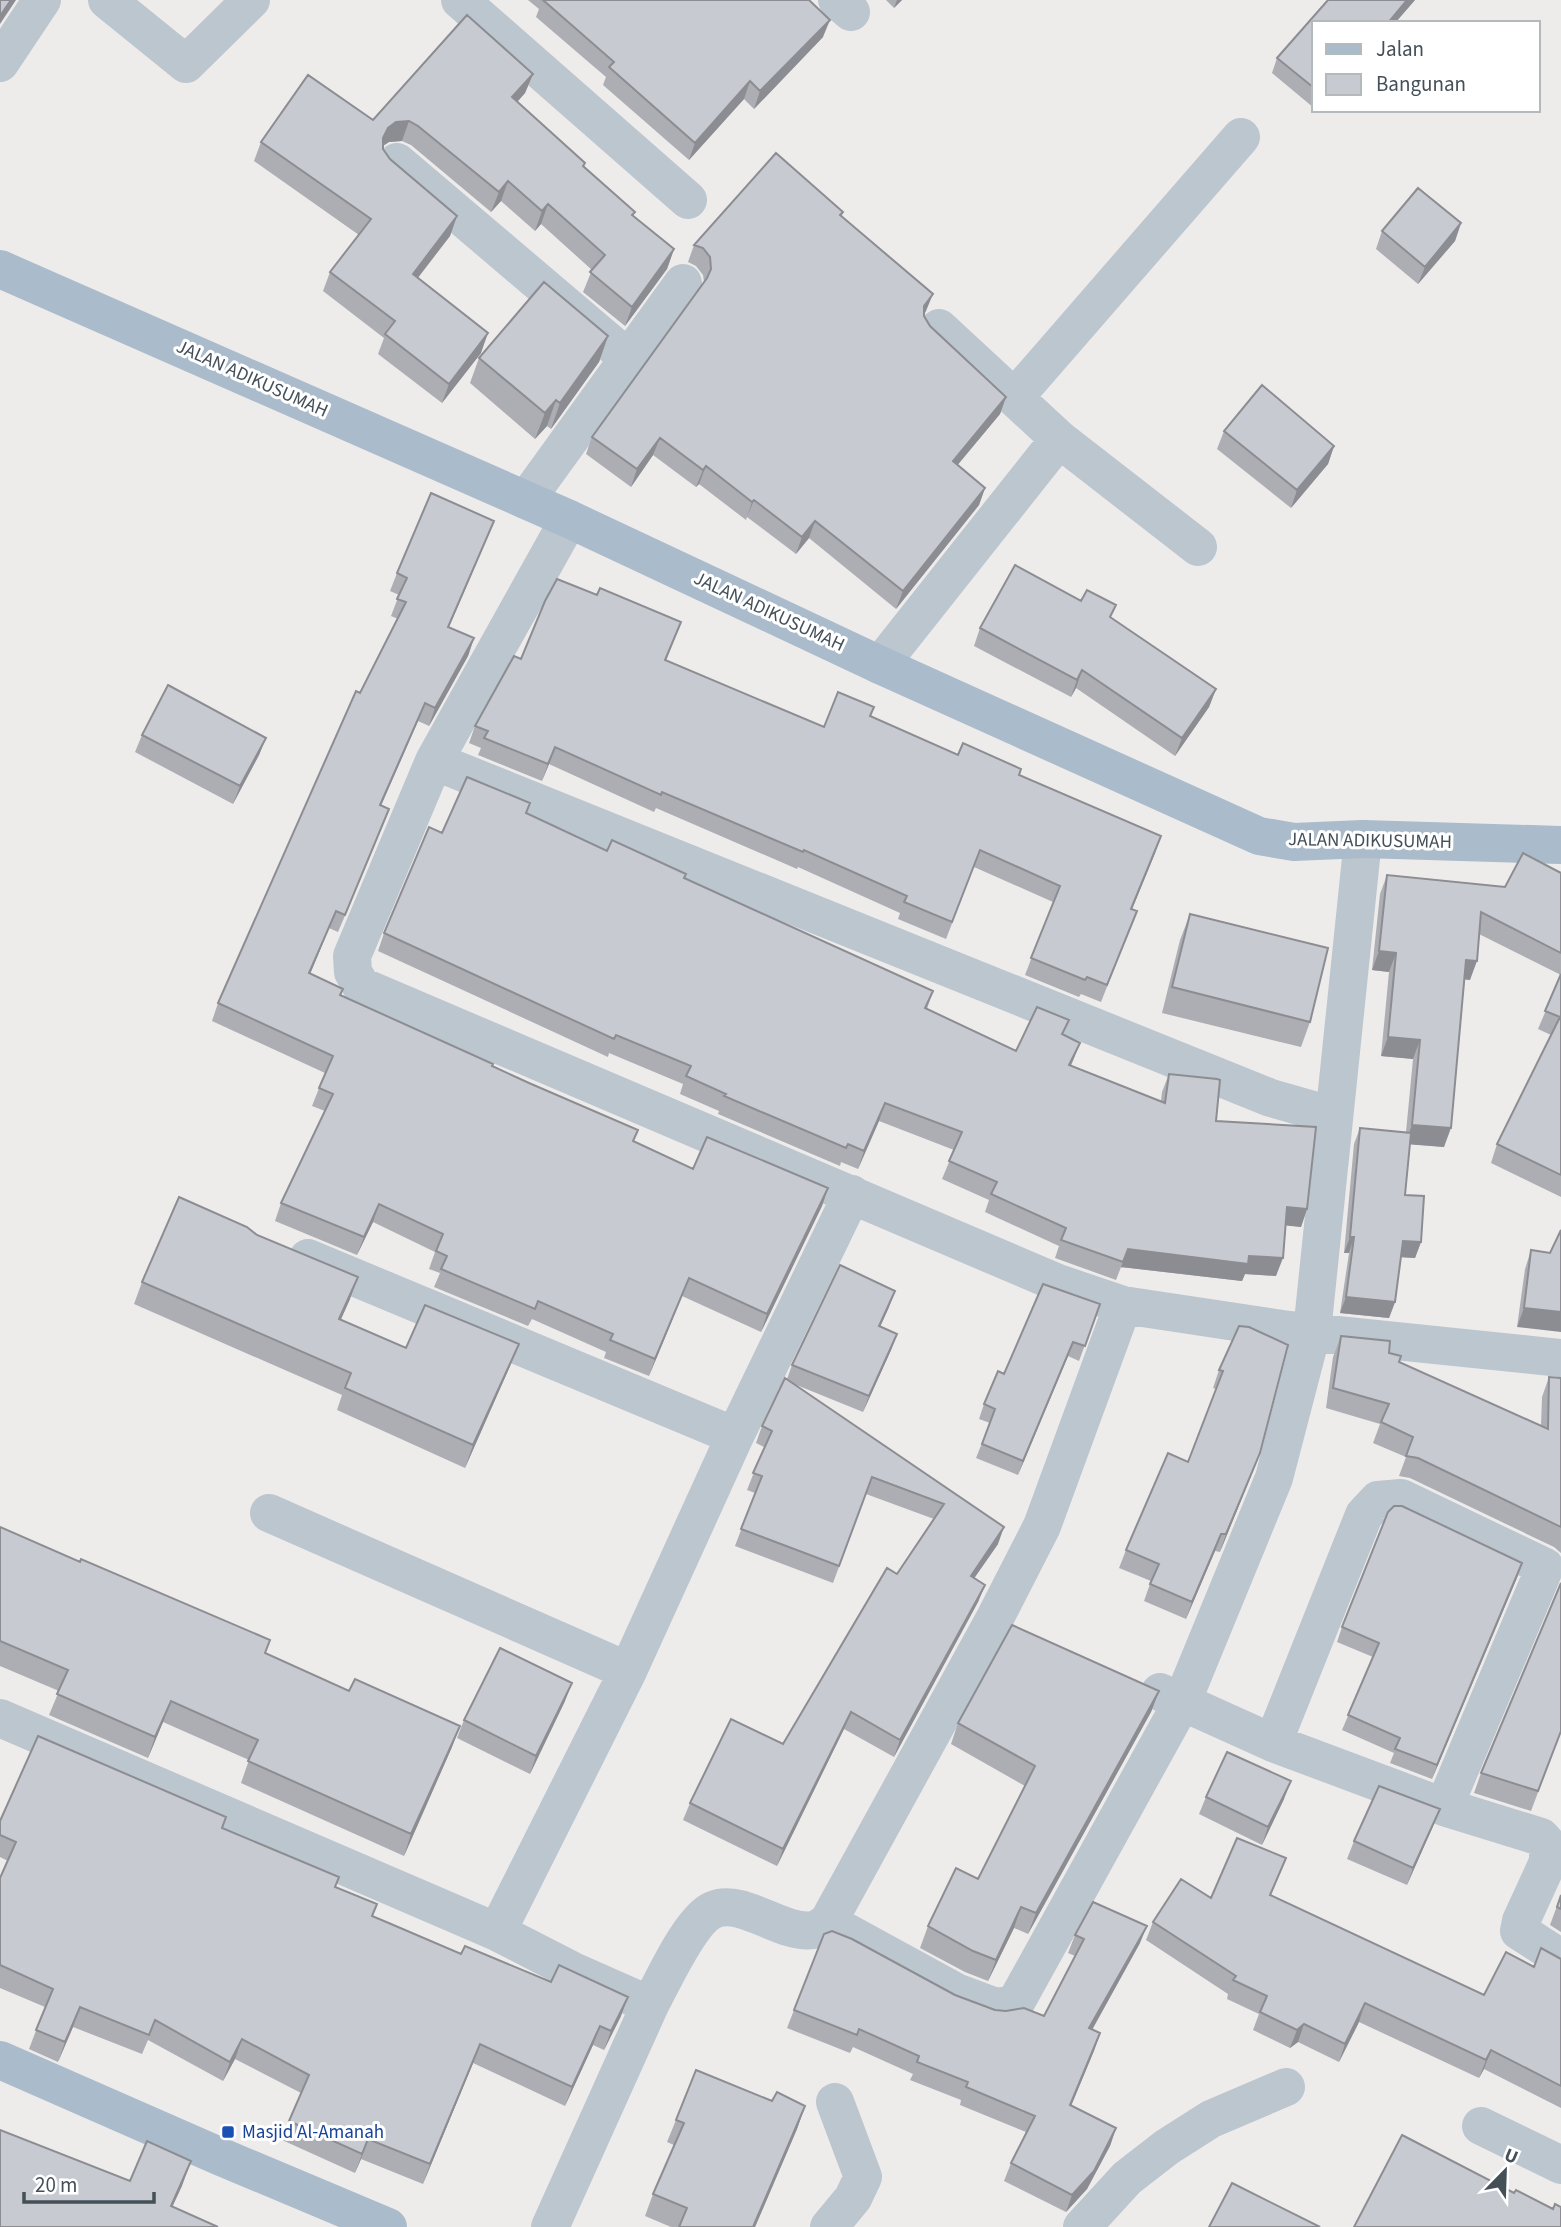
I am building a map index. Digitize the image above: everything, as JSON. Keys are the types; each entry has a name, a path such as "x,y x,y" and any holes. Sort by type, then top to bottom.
{"main road":[{"name":"JALAN ADIKUSUMAH","path":"0,269 569,519 1259,836 1294,842 1363,839 1561,845"},
{"path":"0,2060 206,2151 388,2227"}],"street":[{"path":"0,64 42,0"},
{"path":"107,0 186,64 251,0"},
{"path":"460,0 688,200"},
{"path":"1015,397 1241,138"},
{"path":"397,162 629,359"},
{"path":"526,500 683,283"},
{"path":"939,328 1059,439 1198,547"},
{"path":"880,664 1059,439"},
{"path":"569,519 434,761 352,956 353,972 360,986 1058,1283 1123,1305 1312,1332 1561,1358"},
{"path":"434,761 1271,1098 1334,1116"},
{"path":"828,1922 956,1992 996,2007 1016,2004 1182,1702 1275,1478 1312,1332 1363,839"},
{"path":"497,1933 628,1671 735,1436 852,1194"},
{"path":"282,1247 735,1436"},
{"path":"550,2227 650,2005 679,1950 698,1923 713,1910 732,1907 797,1929 814,1930 828,1922 1008,1624 1123,1305"},
{"path":"1273,1743 1364,1515 1378,1500 1401,1498 1553,1571 1444,1807"},
{"path":"269,1513 628,1671"},
{"path":"1132,1679 1273,1743 1444,1807 1541,1837 1549,1845 1548,1862 1519,1931 1561,1958"},
{"path":"0,1718 497,1933 650,2005"},
{"path":"1082,2227 1127,2178 1167,2147 1211,2119 1286,2087"},
{"path":"829,2227 853,2198 863,2177 835,2102"},
{"path":"1481,2126 1561,2165"}],"building":[{"path":"0,0 11,0 0,16"},
{"path":"543,0 809,0 830,20 760,91 750,81 695,143 609,67 614,62"},
{"path":"1328,0 1407,0 1390,21 1312,21 1312,86 1277,58"},
{"path":"467,15 533,74 512,97 635,212 632,215 674,249 632,307 590,272 605,255 548,204 542,211 508,181 499,192 418,126 409,121 396,122 388,128 383,138 383,149 390,159 457,216 413,274 488,333 449,384 385,334 395,321 330,272 371,219 261,142 308,75 373,120"},
{"path":"776,153 843,212 840,215 933,294 924,306 924,316 930,326 1006,397 953,461 985,488 903,591 815,521 802,537 706,466 703,470 660,438 637,469 592,437 707,278 711,269 710,257 703,248 694,245"},
{"path":"1418,188 1461,223 1425,267 1382,231"},
{"path":"544,282 608,336 560,403 556,400 545,413 479,358"},
{"path":"1262,385 1334,446 1297,490 1224,431"},
{"path":"431,493 494,521 448,627 474,638 435,708 425,703 380,805 389,809 345,915 336,911 309,973 343,989 340,995 529,1083 638,1130 633,1141 693,1169 707,1137 828,1188 767,1314 689,1278 655,1359 610,1340 613,1334 538,1301 535,1309 441,1269 447,1256 436,1251 443,1234 379,1204 364,1237 281,1203 333,1094 319,1088 333,1056 218,1003 356,691 360,693 406,602 397,599 407,578 397,573"},
{"path":"1015,565 1081,601 1087,590 1116,605 1110,617 1216,689 1182,738 1082,670 1077,680 980,628"},
{"path":"557,579 597,595 600,588 681,622 665,660 824,727 838,692 874,707 870,716 958,755 963,743 1021,769 1019,775 1161,836 1131,909 1137,911 1107,985 1087,977 1085,980 1031,958 1060,886 980,850 952,922 904,902 907,896 804,850 803,852 662,792 661,795 555,747 548,764 484,738 488,731 475,726 514,656 521,659"},
{"path":"168,685 266,738 240,786 142,735"},
{"path":"467,777 530,803 526,813 607,851 612,840 686,874 684,878 933,991 925,1008 1016,1051 1037,1007 1069,1020 1062,1034 1080,1043 1069,1065 1165,1103 1169,1074 1217,1079 1220,1080 1216,1121 1316,1127 1307,1209 1287,1207 1283,1258 1249,1256 1248,1264 1128,1249 1123,1262 1061,1240 1066,1228 991,1194 997,1182 949,1161 962,1132 885,1103 864,1151 848,1144 846,1148 724,1096 726,1094 686,1076 691,1066 616,1035 614,1039 384,933 429,827 442,833"},
{"path":"1523,853 1561,873 1561,953 1481,912 1477,961 1466,960 1451,1128 1412,1125 1420,1040 1388,1037 1396,953 1379,951 1387,875 1505,887"},
{"path":"1190,914 1328,948 1310,1022 1172,987"},
{"path":"1561,974 1561,1175 1497,1144 1560,1017 1545,1011"},
{"path":"1360,1128 1411,1133 1405,1195 1424,1196 1421,1242 1403,1241 1395,1302 1346,1297 1354,1237 1350,1237"},
{"path":"179,1197 247,1227 257,1235 358,1277 339,1319 406,1348 425,1305 519,1344 473,1445 345,1388 351,1373 142,1282"},
{"path":"1561,1230 1561,1312 1524,1308 1531,1250 1550,1253"},
{"path":"840,1265 895,1291 879,1326 897,1334 869,1396 792,1365"},
{"path":"1043,1284 1100,1304 1085,1346 1073,1342 1023,1461 982,1444 995,1409 984,1404 998,1371 1004,1374"},
{"path":"1239,1326 1249,1327 1288,1345 1260,1453 1226,1534 1221,1534 1192,1602 1150,1584 1159,1564 1126,1550 1168,1453 1188,1462 1223,1371 1219,1370"},
{"path":"1341,1336 1390,1341 1389,1353 1401,1356 1399,1362 1548,1429 1549,1377 1561,1378 1561,1527 1418,1458 1406,1456 1413,1437 1381,1422 1389,1404 1333,1388"},
{"path":"785,1378 1004,1527 971,1576 985,1585 900,1740 851,1712 783,1849 690,1803 731,1719 783,1744 887,1568 897,1574 944,1504 872,1477 839,1566 741,1529 762,1476 753,1473 772,1431 762,1426"},
{"path":"1394,1506 1402,1506 1522,1563 1437,1765 1395,1749 1400,1738 1348,1715 1379,1643 1342,1627 1388,1512"},
{"path":"0,1527 270,1640 265,1653 349,1691 355,1679 460,1726 411,1834 248,1761 258,1740 171,1701 155,1737 57,1694 68,1670 0,1641"},
{"path":"1561,1583 1561,1731 1538,1791 1481,1773"},
{"path":"1012,1625 1159,1691 1036,1913 1021,1907 996,1960 973,1951 928,1926 956,1868 978,1879 1035,1766 958,1723"},
{"path":"500,1648 572,1683 536,1756 464,1720"},
{"path":"38,1736 226,1817 222,1828 339,1877 335,1887 377,1904 372,1916 461,1954 465,1946 551,1982 559,1965 628,1997 611,2031 600,2026 572,2087 480,2044 430,2164 368,2139 362,2154 289,2121 309,2075 242,2039 230,2062 155,2020 149,2035 80,2007 65,2042 36,2030 53,1989 0,1965 0,1878 16,1842 0,1835 0,1821"},
{"path":"1227,1752 1291,1781 1268,1827 1206,1797"},
{"path":"1379,1786 1440,1809 1413,1868 1354,1841"},
{"path":"1237,1838 1286,1858 1270,1895 1484,1995 1506,1952 1534,1967 1541,1948 1561,1959 1561,2086 1491,2050 1486,2060 1365,2003 1345,2044 1304,2024 1297,2030 1260,2012 1267,1996 1233,1980 1236,1976 1153,1922 1181,1879 1211,1898"},
{"path":"1093,1902 1147,1926 1089,2028 1100,2033 1070,2105 1116,2128 1094,2171 1072,2195 1011,2163 1035,2116 966,2087 968,2082 917,2062 919,2056 859,2029 857,2035 794,2010 824,1934 832,1931 852,1939 955,1995 995,2010 1024,2008 1044,2016 1084,1939 1075,1935"},
{"path":"696,2070 772,2101 777,2092 805,2106 753,2227 679,2227 687,2208 653,2194 684,2123 676,2120"},
{"path":"0,2130 130,2181 147,2141 191,2161 171,2206 218,2227 0,2227"},
{"path":"1402,2135 1514,2193 1516,2190 1553,2209 1555,2204 1561,2207 1561,2227 1354,2227"},
{"path":"1232,2183 1320,2227 1209,2227"}],"place":[{"name":"Masjid Al-Amanah","path":"228,2132"}]}
